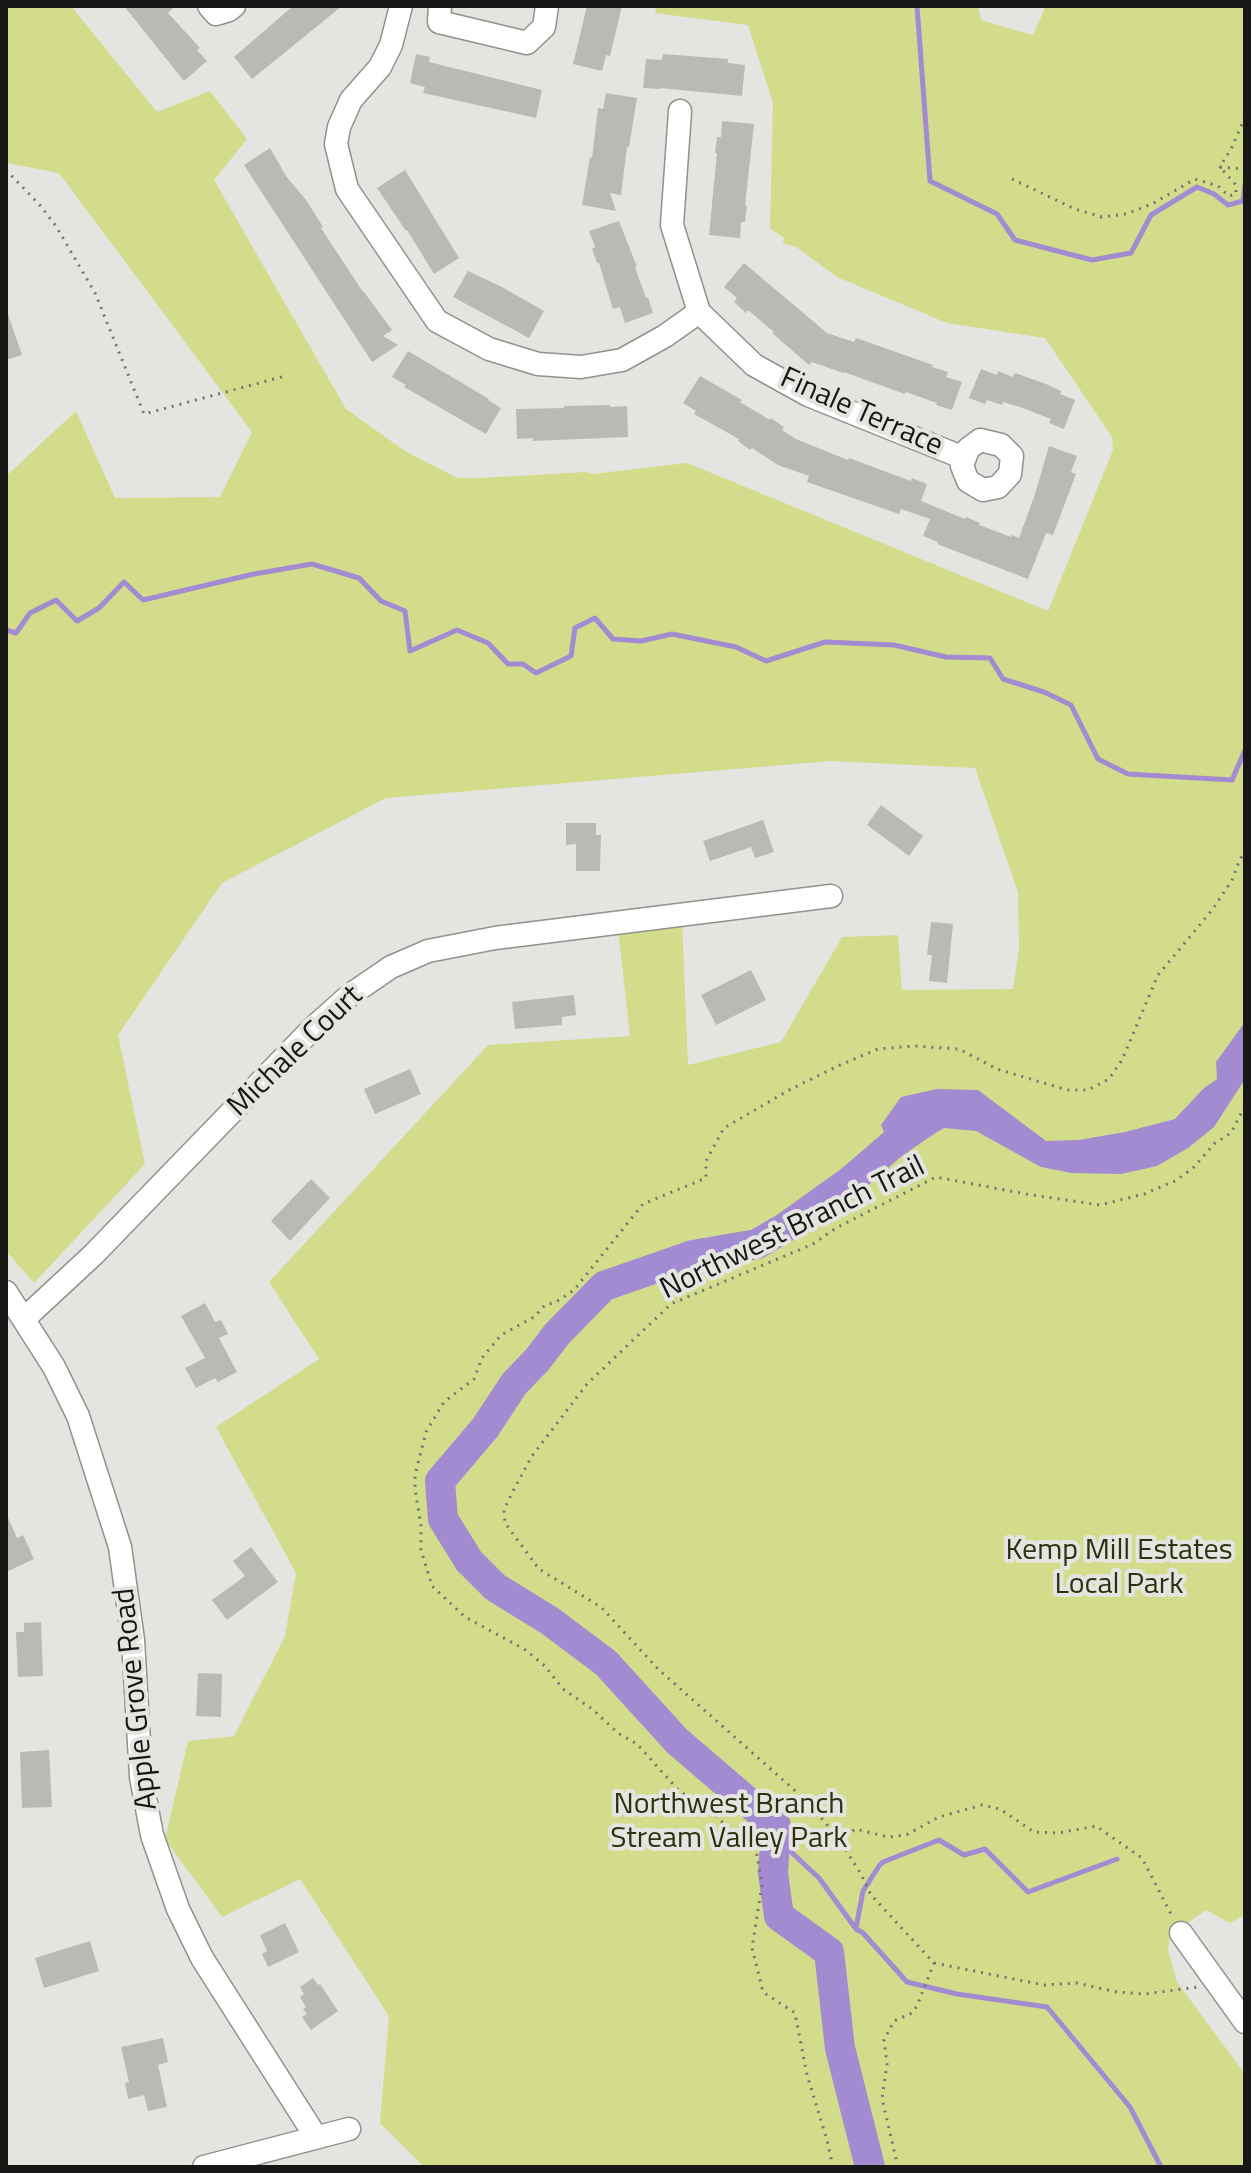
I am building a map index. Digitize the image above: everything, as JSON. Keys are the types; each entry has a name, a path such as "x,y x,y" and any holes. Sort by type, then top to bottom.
{"street":[{"path":"209,6 216,14 234,6"},
{"path":"401,6 391,45 380,67 351,100 339,127 336,144 347,189 437,321 489,349 538,364 581,367 622,360 699,312"},
{"path":"440,6 439,22 527,43 544,27 547,6"},
{"name":"Finale Terrace","path":"680,111 672,225 699,312 754,365 808,395 964,458"},
{"name":"Michale Court","path":"24,1319 93,1255 314,1027 350,995 391,967 428,951 495,938 831,896"},
{"name":"Apple Grove Road","path":"6,1292 54,1367 78,1416 120,1547 133,1640 141,1777 152,1835 178,1909 202,1958 316,2137"},
{"path":"1181,1933 1245,2022"},
{"path":"204,2167 349,2129"}],"path":[{"path":"1220,167 1245,117"},
{"path":"1220,167 1245,169"},
{"path":"1012,179 1075,209 1102,217 1126,214 1152,204 1195,179 1218,186 1229,196 1236,194 1236,185 1220,167"},
{"path":"6,170 56,226 95,293 144,414 285,376"},
{"path":"833,2167 807,2075 795,2013 763,1992 752,1948 762,1885 757,1855 701,1802 680,1792 637,1744 618,1733 592,1709 563,1689 545,1666 524,1649 465,1617 432,1586 421,1550 415,1489 415,1475 426,1432 444,1402 474,1379 482,1358 501,1335 534,1317 545,1305 574,1290 643,1204 706,1178 706,1161 724,1128 791,1089 878,1049 914,1046 959,1049 997,1069 1067,1090 1088,1090 1109,1079 1122,1060 1158,975 1213,909 1245,852"},
{"name":"Northwest Branch Trail","path":"934,1963 871,1895 840,1841 810,1804 658,1669 601,1607 539,1569 505,1523 504,1510 532,1456 587,1384 671,1304 788,1256 936,1177 1100,1205 1144,1194 1177,1180 1194,1167 1215,1143 1231,1133 1245,1106"},
{"path":"840,1841 855,1829 888,1837 906,1835 939,1817 982,1805 1000,1809 1034,1832 1058,1833 1096,1826 1142,1858 1181,1933"},
{"path":"898,2167 882,2099 887,2064 884,2040 894,2021 912,2013 917,2006 934,1963 1044,1985 1077,1983 1117,1992 1145,1994 1218,1984"}],"green space":[{"name":"Northwest Branch Stream Valley Park","path":"6,6 71,6 157,112 210,91 247,139 214,180 346,409 405,451 457,478 592,474 687,463 1048,611 1113,450 1112,437 1045,338 947,323 837,277 796,247 783,243 784,238 770,228 773,103 748,25 655,13 656,6 978,6 981,20 1033,35 1046,6 1245,6 1245,1915 1230,1923 1206,1910 1170,1935 1168,1950 1177,1982 1245,2074 1245,2167 424,2167 380,2123 389,2016 300,1879 222,1917 165,1839 188,1741 234,1736 285,1636 296,1573 216,1427 319,1359 269,1282 488,1045 630,1036 618,929 682,922 688,1065 781,1042 842,937 898,935 902,990 1013,989 1019,949 1018,892 975,768 831,761 386,798 222,883 118,1035 145,1164 34,1283 6,1251 6,476 76,411 115,498 220,497 252,432 59,173 6,163"}],"shaded area":[{"path":"1245,1022 1245,1079 1214,1127 1188,1148 1157,1166 1121,1174 1071,1173 1041,1167 976,1131 944,1128 894,1158 881,1125 901,1097 937,1089 978,1090 1046,1141 1079,1140 1175,1119 1203,1089 1217,1079 1216,1062"}],"building":[{"path":"124,6 175,6 168,13 200,48 197,50 207,61 184,81"},
{"path":"293,6 342,6 252,79 234,57"},
{"path":"587,6 622,6 610,56 606,55 602,71 573,64"},
{"path":"416,54 430,57 429,62 542,90 536,118 423,93 425,87 410,83"},
{"path":"663,54 728,59 728,63 745,65 742,96 643,88 646,59 662,60"},
{"path":"606,93 637,98 621,195 610,193 616,211 582,205 598,108 603,109"},
{"path":"722,121 754,124 747,206 745,222 741,222 740,238 709,235 715,153 717,137 721,137"},
{"path":"270,148 363,292 392,330 383,336 398,345 372,362 244,165"},
{"path":"405,170 459,258 434,274 377,188"},
{"path":"619,221 653,313 625,323 620,307 613,309 592,249 595,247 589,231"},
{"path":"744,263 827,333 854,342 856,338 948,372 946,377 962,382 952,410 844,372 812,362 809,365 748,310 746,313 734,302 737,298 724,287"},
{"path":"468,271 544,311 529,338 453,297"},
{"path":"6,314 22,355 6,360"},
{"path":"408,351 501,408 486,434 392,377"},
{"path":"981,369 1013,377 1015,373 1046,384 1075,400 1064,429 1049,423 1051,419 1020,407 987,400 985,404 969,398"},
{"path":"700,376 771,418 796,439 848,460 927,484 921,501 1011,537 1019,538 1049,446 1077,456 1071,472 1076,474 1053,535 1046,533 1028,579 923,536 930,519 901,509 899,514 807,482 809,476 778,465 752,448 750,450 739,439 694,414 696,411 683,403"},
{"path":"627,406 628,437 517,439 516,409"},
{"path":"881,805 923,836 909,856 867,825"},
{"path":"763,820 774,852 755,858 751,847 710,861 703,841"},
{"path":"566,823 596,823 596,835 601,835 600,871 576,871 576,844 566,845"},
{"path":"931,922 953,924 947,983 929,981 932,955 927,955"},
{"path":"751,970 766,1000 716,1025 701,995"},
{"path":"574,995 576,1015 562,1017 562,1025 515,1029 512,1002"},
{"path":"410,1069 421,1094 375,1114 364,1089"},
{"path":"311,1179 330,1198 290,1241 271,1221"},
{"path":"205,1303 215,1322 221,1320 228,1334 219,1338 237,1372 218,1382 215,1378 196,1388 185,1368 205,1358 181,1316"},
{"path":"6,1513 17,1538 23,1535 34,1559 6,1572"},
{"path":"251,1547 278,1582 227,1620 212,1600 245,1576 233,1561"},
{"path":"41,1622 43,1676 18,1677 16,1632 24,1632 24,1623"},
{"path":"198,1673 222,1674 221,1717 196,1716"},
{"path":"49,1750 52,1807 22,1808 20,1752"},
{"path":"285,1923 299,1952 268,1967 262,1954 267,1951 260,1935"},
{"path":"90,1941 99,1971 44,1988 35,1958"},
{"path":"313,1978 338,2011 311,2030 302,2017 307,2014 303,2009 306,2007 300,1997 304,1994 300,1987"},
{"path":"163,2038 168,2062 158,2065 167,2107 148,2111 144,2095 128,2099 125,2083 129,2082 121,2047"}],"waterway":[{"path":"917,6 930,181 997,214 1015,240 1092,260 1131,253 1151,215 1197,187 1214,194 1228,205 1243,201 1245,185"},
{"path":"6,630 16,633 30,613 56,600 77,621 99,608 124,582 143,600 312,564 359,578 381,601 405,611 410,651 457,630 488,643 508,664 523,664 536,673 571,656 575,628 595,618 613,639 641,641 672,634 736,647 766,661 825,642 894,645 946,657 990,658 1003,679 1044,692 1071,705 1098,759 1128,774 1232,780 1245,750"},
{"path":"870,2167 840,2048 829,1952 779,1916 773,1873 776,1826 677,1741 606,1663 550,1621 495,1587 469,1561 443,1519 440,1481 485,1428 514,1384 604,1286 693,1255 757,1244 850,1181 922,1124"},
{"path":"776,1838 819,1878 856,1929 907,1982 957,1994 1047,2007 1130,2107 1161,2167"},
{"path":"856,1928 863,1891 879,1866 939,1840 964,1855 985,1849 1028,1892 1117,1859"}],"park label":[{"name":"Kemp Mill Estates Local Park","path":"1119,1569"}]}
